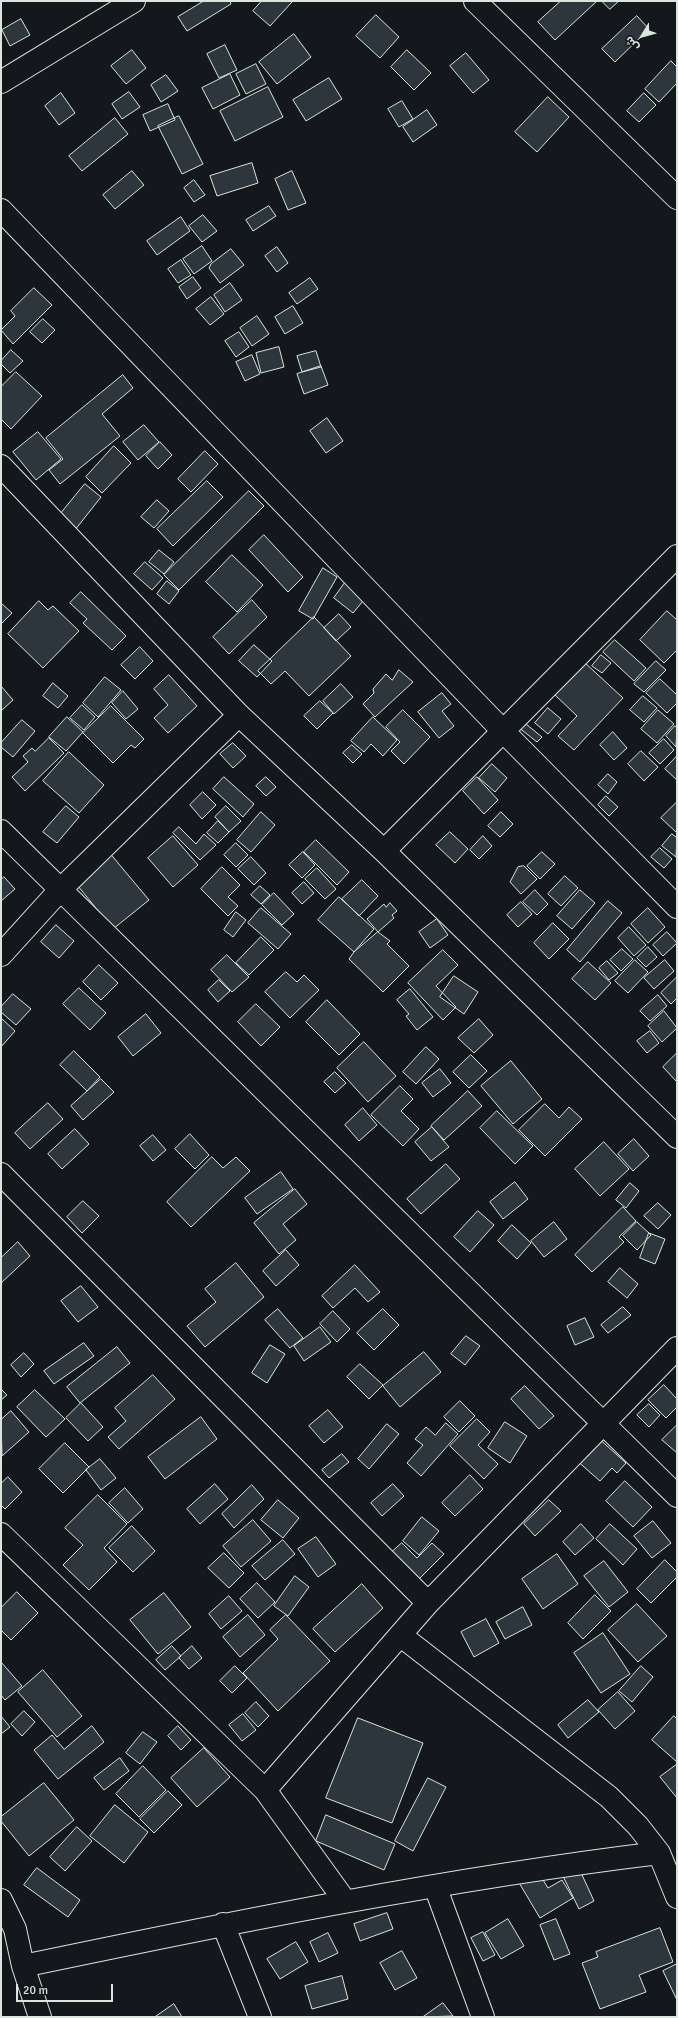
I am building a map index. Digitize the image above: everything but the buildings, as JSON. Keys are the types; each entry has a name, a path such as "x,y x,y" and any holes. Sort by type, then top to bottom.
{"street":[{"path":"1,82 134,1"},
{"path":"475,1 677,198"},
{"path":"1,210 502,731 677,907"},
{"path":"1,466 239,715 384,851 677,1137"},
{"path":"384,851 677,556"},
{"path":"1,954 60,890 239,715"},
{"path":"1,831 677,1496"},
{"path":"1,1174 428,1603"},
{"path":"265,1790 428,1603 677,1348"},
{"path":"1,1534 265,1790 345,1900"},
{"path":"400,1635 609,1797 638,1826 659,1853 677,1897"},
{"path":"23,1966 345,1900 585,1862 659,1853"},
{"path":"435,1886 483,2017"},
{"path":"1,1900 15,1929 23,1966 40,2017"},
{"path":"223,1924 260,2017"}]}
